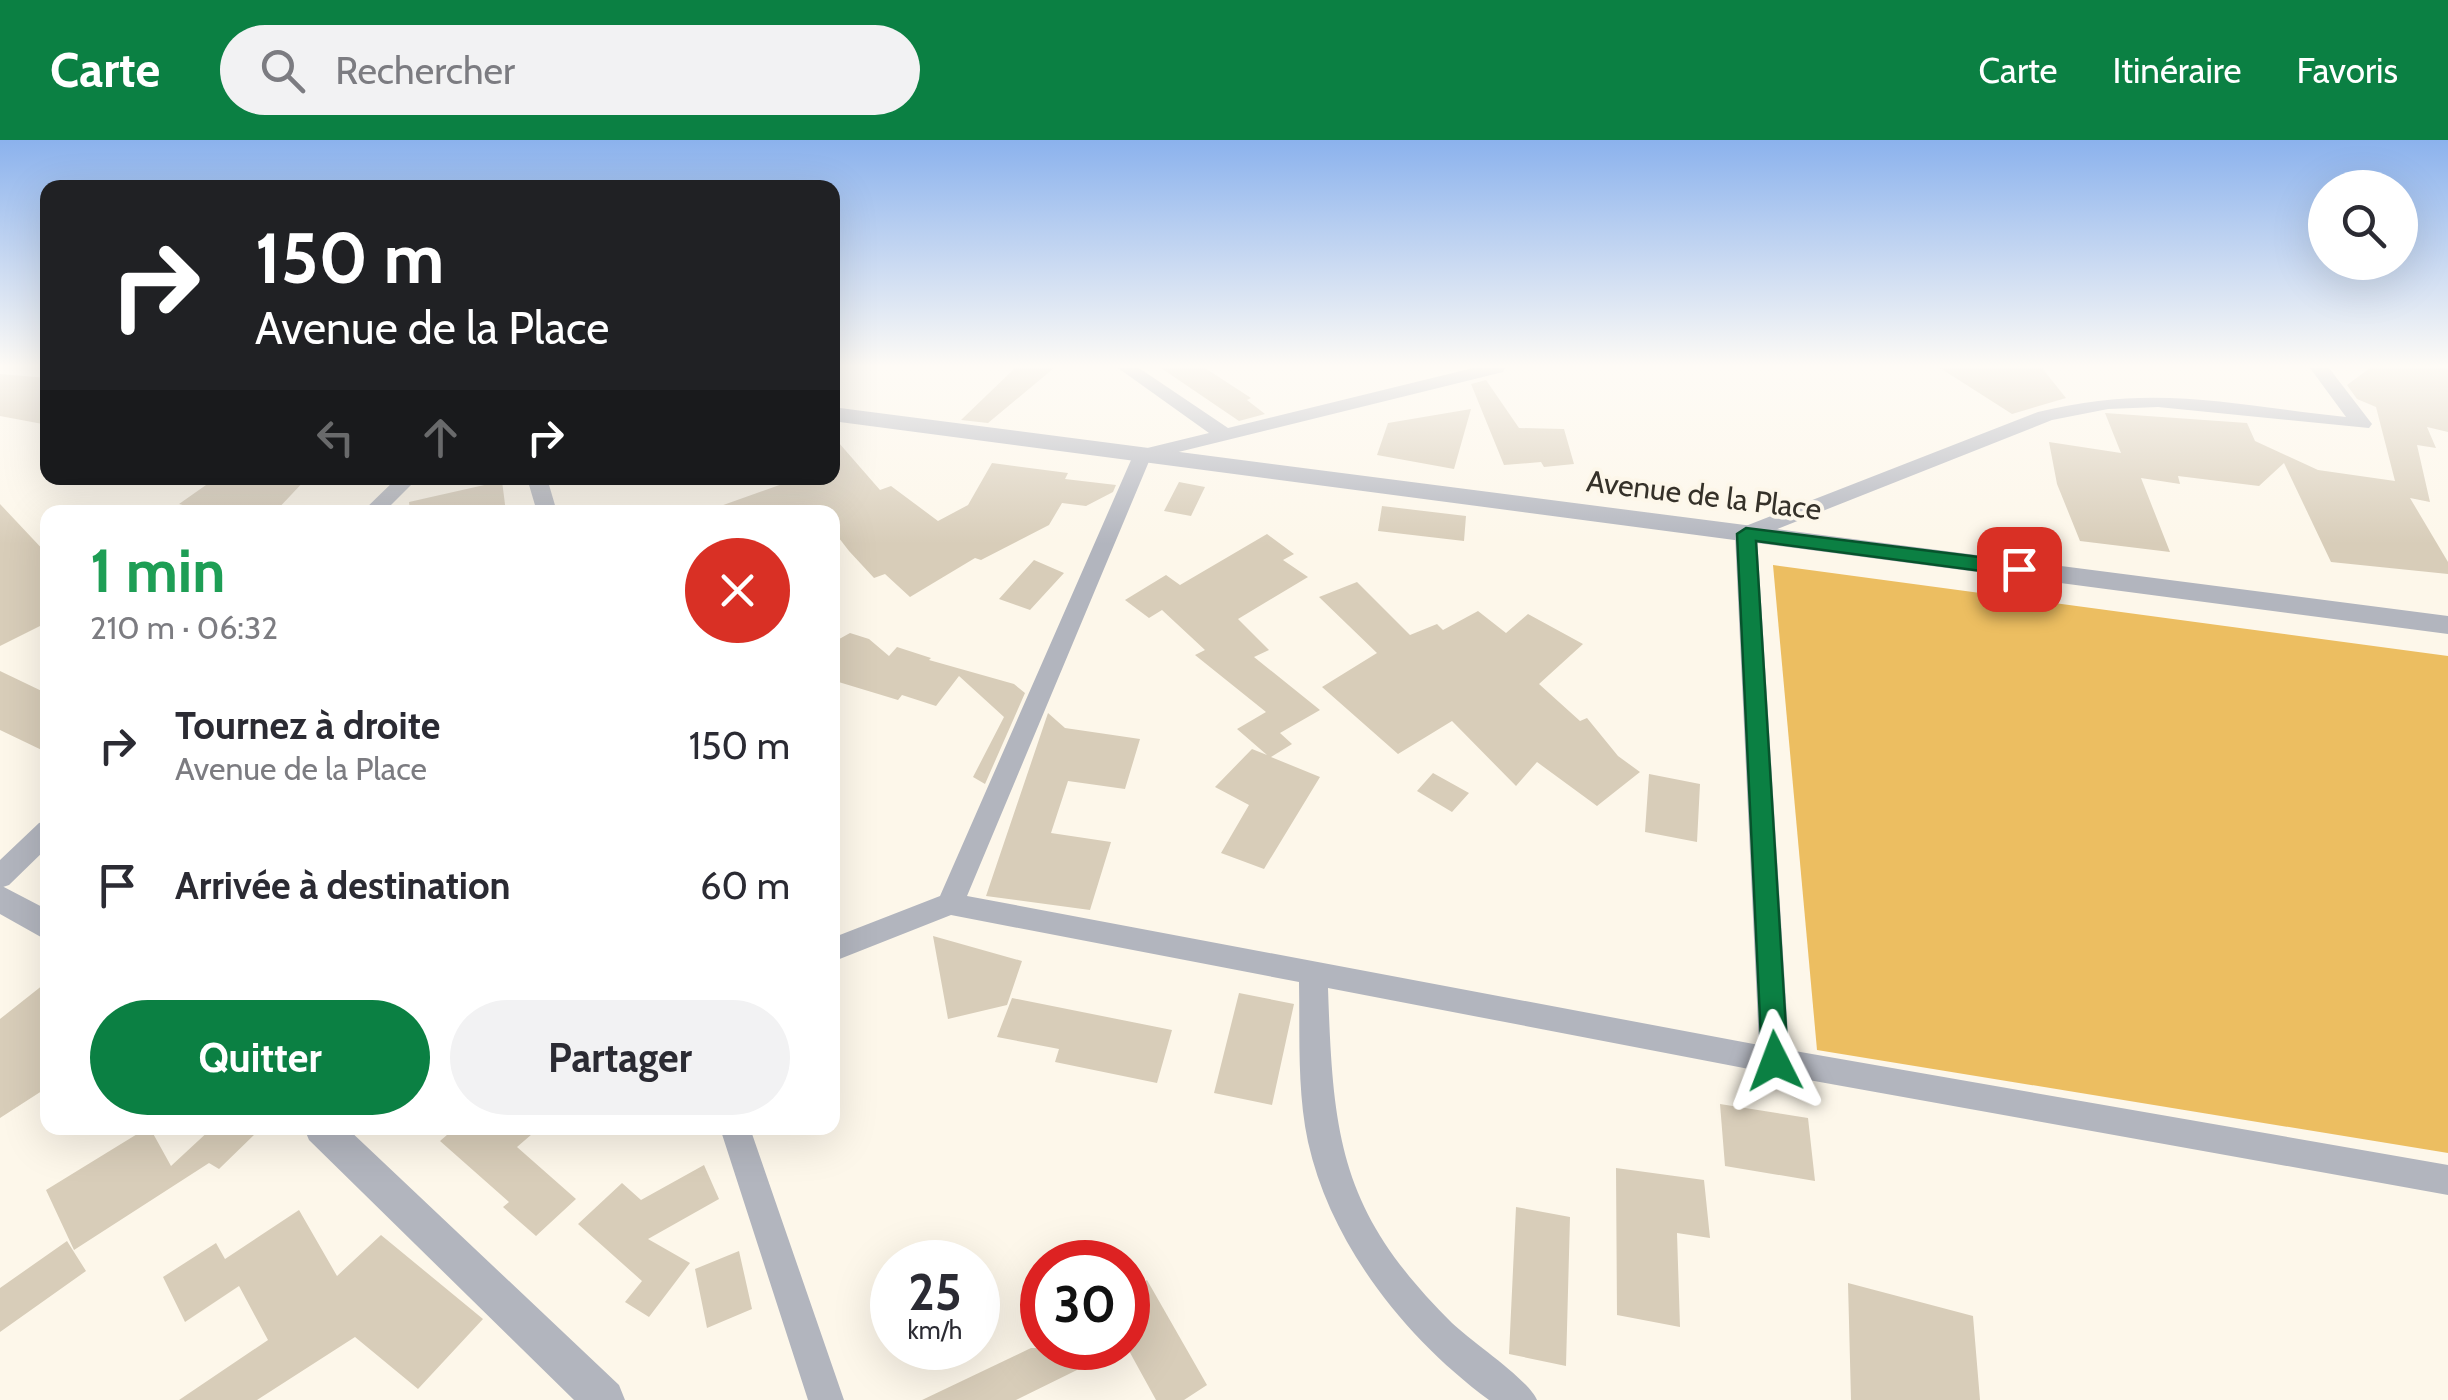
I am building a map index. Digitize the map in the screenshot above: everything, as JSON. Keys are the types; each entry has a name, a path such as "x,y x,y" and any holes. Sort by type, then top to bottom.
{"street":[{"name":"Avenue de la Place","path":"931,427 2448,625"},
{"path":"1213,427 1221,432"},
{"path":"950,904 1142,454 1243,427"},
{"path":"1775,1061 1746,534 2019,427"},
{"path":"379,505 401,485"},
{"path":"0,877 40,838"},
{"path":"0,898 40,922"},
{"path":"840,947 950,904 1313,976 2448,1180"},
{"path":"1313,976 1316,1077 1324,1145 1354,1221 1397,1290 1455,1350 1520,1400"},
{"path":"329,1135 604,1400"},
{"path":"737,1135 826,1400"}],"shaded area":[{"path":"1773,565 2448,656 2448,1153 1817,1050"}],"building":[{"path":"1387,427 1466,427 1454,469 1377,455"},
{"path":"1488,427 1564,429 1574,464 1544,467 1541,462 1504,465"},
{"path":"2111,427 2249,427 2255,441 2318,470 2395,481 2381,427 2448,427 2448,432 2427,427 2436,448 2417,445 2430,502 2410,498 2448,562 2448,574 2331,562 2284,463 2259,486 2178,476 2180,484 2141,478 2170,552 2080,541 2057,484 2049,442 2121,453"},
{"path":"840,444 880,490 891,486 938,521 968,505 992,463 1068,473 1065,479 1116,485 1113,492 1086,506 1062,503 1049,525 981,560 975,558 910,597 885,574 874,578 840,539 840,505 723,505 779,485 840,485"},
{"path":"1179,482 1205,487 1191,516 1164,511"},
{"path":"206,485 300,485 282,505 179,504"},
{"path":"484,485 503,485 505,505 409,505"},
{"path":"0,504 40,546 40,626 0,646"},
{"path":"1382,506 1466,516 1464,541 1378,531"},
{"path":"1267,534 1294,554 1283,560 1308,577 1238,619 1269,650 1254,657 1320,710 1280,733 1292,744 1271,757 1320,777 1264,869 1221,853 1249,805 1215,787 1252,749 1267,755 1237,729 1266,712 1195,655 1205,650 1162,610 1149,618 1125,600 1166,575 1180,585"},
{"path":"1034,560 1064,573 1030,610 999,599"},
{"path":"1357,582 1410,635 1437,624 1443,630 1478,611 1506,633 1528,614 1583,644 1539,684 1580,721 1587,718 1618,756 1640,772 1597,806 1537,762 1516,786 1452,721 1398,754 1322,687 1377,653 1319,597"},
{"path":"850,633 869,639 889,656 897,647 1014,684 1025,693 985,784 973,777 1004,717 959,676 936,706 902,695 898,700 840,682 840,639"},
{"path":"0,671 40,690 40,749 0,730"},
{"path":"1048,713 1065,728 1140,739 1125,789 1068,781 1051,833 1111,842 1090,910 986,896"},
{"path":"1433,773 1469,793 1452,812 1417,791"},
{"path":"1649,774 1700,784 1697,842 1645,832"},
{"path":"933,936 1022,961 1007,1005 948,1019"},
{"path":"40,987 40,1092 0,1118 0,1019"},
{"path":"1239,993 1294,1004 1272,1105 1214,1093"},
{"path":"1012,998 1172,1030 1157,1083 1055,1062 1059,1049 997,1037"},
{"path":"1720,1104 1808,1118 1815,1181 1725,1166"},
{"path":"136,1135 154,1135 171,1166 204,1135 254,1135 219,1169 209,1163 74,1250 46,1190"},
{"path":"447,1135 531,1135 517,1147 576,1199 536,1236 503,1207 509,1202 440,1141"},
{"path":"704,1165 719,1199 648,1239 690,1263 649,1317 625,1302 642,1281 578,1224 622,1183 641,1200"},
{"path":"1616,1168 1704,1180 1710,1238 1677,1233 1680,1327 1617,1315"},
{"path":"1516,1207 1570,1217 1566,1366 1509,1354"},
{"path":"299,1210 337,1276 381,1235 483,1319 418,1389 355,1337 257,1400 179,1400 268,1340 239,1286 185,1322 163,1277 216,1243 225,1259"},
{"path":"67,1241 86,1271 0,1332 0,1288"},
{"path":"739,1251 752,1309 707,1328 695,1269"},
{"path":"1848,1283 1973,1316 1980,1400 1851,1400"},
{"path":"1150,1285 1207,1385 1184,1400 1156,1400 1140,1370 1150,1370"},
{"path":"1020,1353 1020,1370 1077,1370 1016,1400 922,1400 985,1370 1000,1370 1000,1363"}],"route":[{"path":"1775,1061 1746,534 2019,569"}]}
